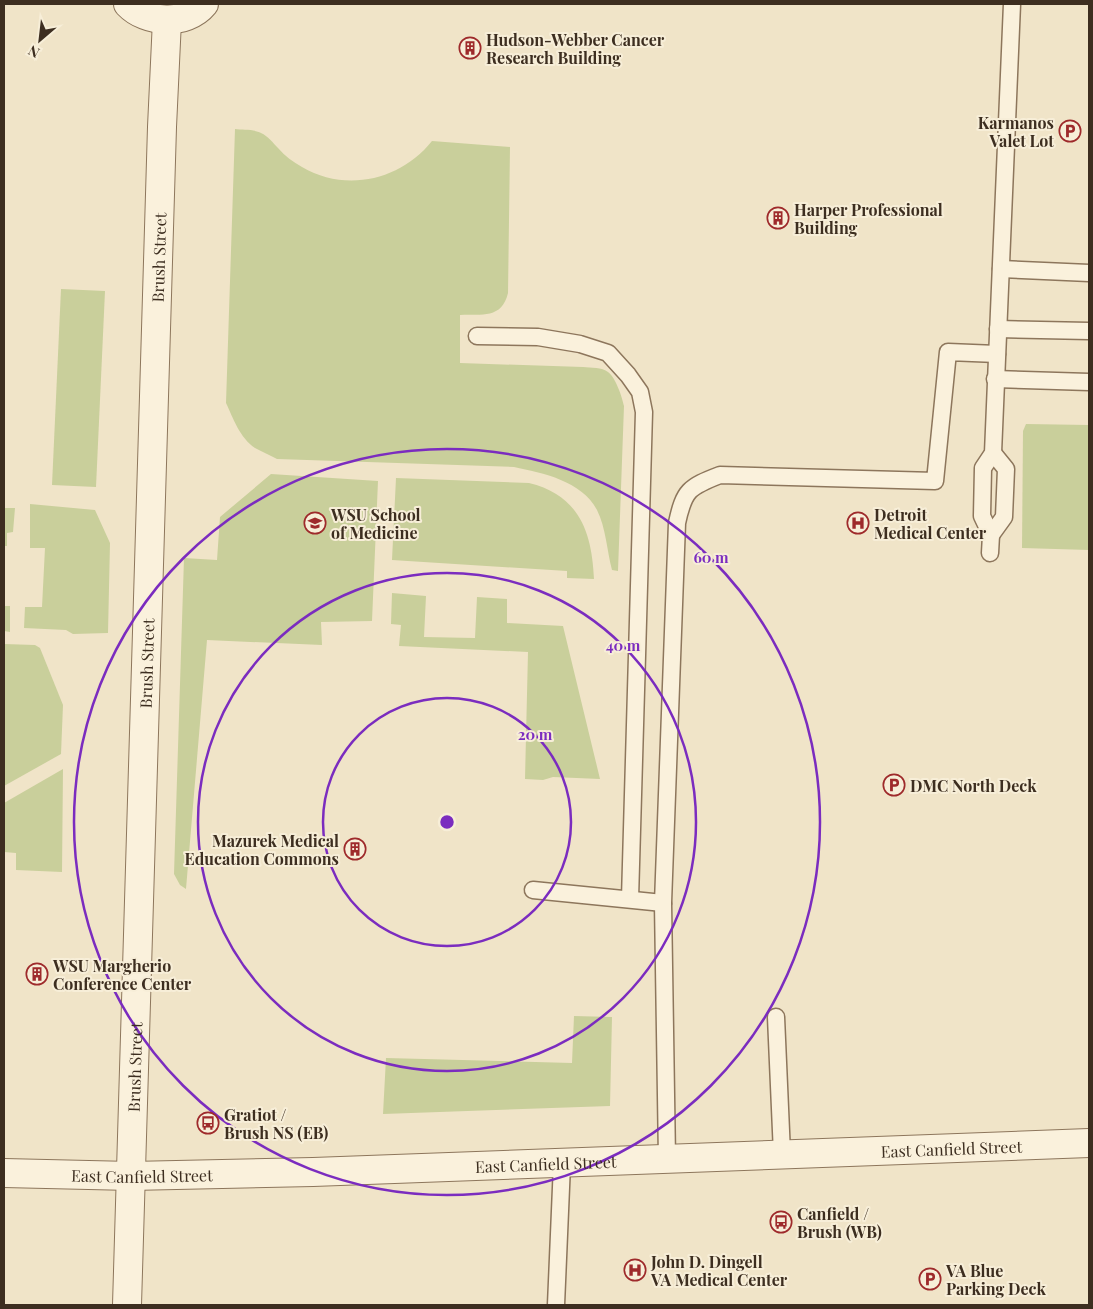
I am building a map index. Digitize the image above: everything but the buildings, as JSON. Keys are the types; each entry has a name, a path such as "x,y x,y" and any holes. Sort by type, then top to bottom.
{"street":[{"path":"128,4 134,10 149,17 167,20 185,16 204,4"},
{"name":"Brush Street","path":"127,1305 161,157 167,20"},
{"name":"East Canfield Street","path":"4,1173 131,1176 313,1172 1089,1144"}],"lane":[{"path":"990,553 991,535 982,516 983,468 993,453 1012,4"},
{"path":"1001,269 1089,273"},
{"path":"998,329 1089,331"},
{"path":"477,336 538,337 580,344 608,353 628,375 640,392 644,412 630,899"},
{"path":"667,1159 662,903 677,524 682,501 696,485 720,475 935,481 948,352 997,354"},
{"path":"995,379 1089,382"},
{"path":"991,535 1004,516 1006,469 993,453"},
{"path":"533,890 662,903"},
{"path":"776,1017 782,1154"},
{"path":"556,1305 562,1164"}],"green space":[{"path":"235,129 252,130 261,133 299,165 319,175 337,179 372,178 389,173 405,165 432,141 510,147 508,293 501,307 496,311 483,314 460,315 460,363 593,368 603,369 611,375 624,406 618,571 612,570 597,510 582,492 561,480 514,467 277,459 255,448 245,439 226,403"},
{"path":"61,289 105,291 96,487 52,485"},
{"path":"1026,424 1089,425 1089,550 1022,548 1023,431"},
{"path":"271,474 378,481 372,621 321,622 322,645 207,640 186,889 180,885 174,874 184,558 217,560 220,517"},
{"path":"396,478 529,483 560,496 580,518 586,531 593,562 594,579 567,578 567,571 392,560"},
{"path":"30,504 95,510 110,543 108,633 73,634 66,630 24,628 25,607 42,607 45,548 30,548"},
{"path":"4,508 15,508 13,532 7,533 7,546 4,546"},
{"path":"392,593 426,596 424,637 475,638 477,597 507,599 507,623 563,626 600,779 553,777 543,780 525,779 528,652 399,646 401,625 391,624"},
{"path":"4,606 10,606 10,632 4,631"},
{"path":"4,644 35,645 40,648 63,705 61,754 4,786"},
{"path":"63,769 62,872 16,870 16,853 4,852 4,803"},
{"path":"574,1016 612,1017 610,1106 383,1114 386,1058 572,1063"}],"place":[{"name":"Hudson-Webber Cancer Research Building","path":"470,48"},
{"name":"Karmanos Valet Lot","path":"1070,131"},
{"name":"Harper Professional Building","path":"778,218"},
{"name":"WSU School of Medicine","path":"315,523"},
{"name":"Detroit Medical Center","path":"858,523"},
{"name":"DMC North Deck","path":"894,785"},
{"name":"Mazurek Medical Education Commons","path":"355,849"},
{"name":"WSU Margherio Conference Center","path":"37,974"},
{"name":"Gratiot / Brush NS (EB)","path":"208,1123"},
{"name":"Canfield / Brush (WB)","path":"781,1222"},
{"name":"John D. Dingell VA Medical Center","path":"635,1270"},
{"name":"VA Blue Parking Deck","path":"930,1279"}]}
